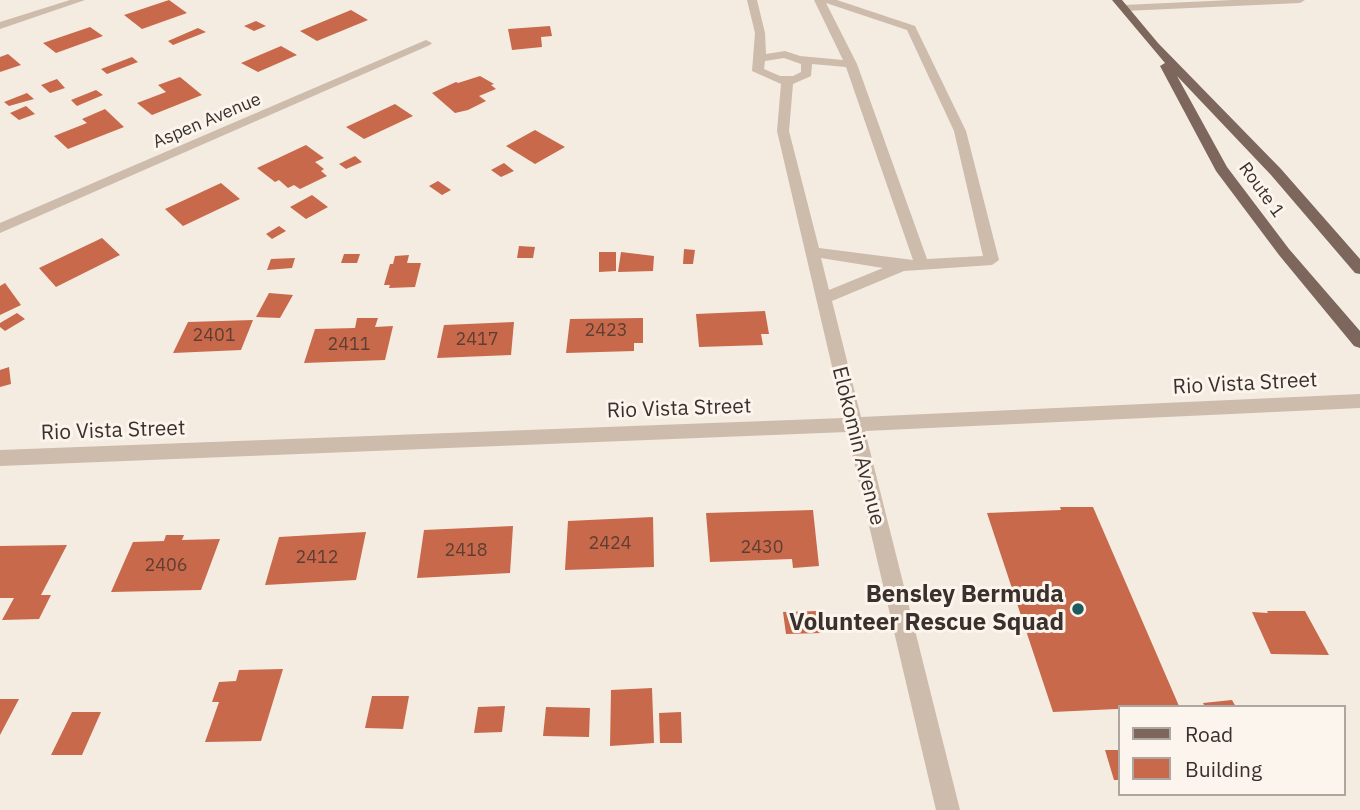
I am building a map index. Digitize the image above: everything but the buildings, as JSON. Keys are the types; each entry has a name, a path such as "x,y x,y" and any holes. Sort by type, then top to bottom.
{"main road":[{"name":"Route 1","path":"1120,4 1154,45 1276,172 1360,269"},
{"name":"Route 1","path":"1154,45 1221,168 1272,237 1360,342"}],"street":[{"path":"0,26 80,0"},
{"path":"752,0 760,33 760,59 757,66 763,75 787,81 807,74 834,71 845,63"},
{"path":"819,0 922,266"},
{"path":"811,253 902,266 992,260 960,131 911,29 827,0"},
{"path":"1120,4 1300,0"},
{"path":"760,33 785,54 801,59 845,63"},
{"name":"Aspen Avenue","path":"0,229 426,44"},
{"path":"760,59 785,54"},
{"path":"801,59 808,66 807,74"},
{"name":"Elokomin Avenue","path":"787,81 782,131 948,810"},
{"path":"822,299 902,266"},
{"name":"Rio Vista Street","path":"0,458 852,425 1360,401"}],"place":[{"name":"Bensley Bermuda Volunteer Rescue Squad","path":"1078,609"}]}
